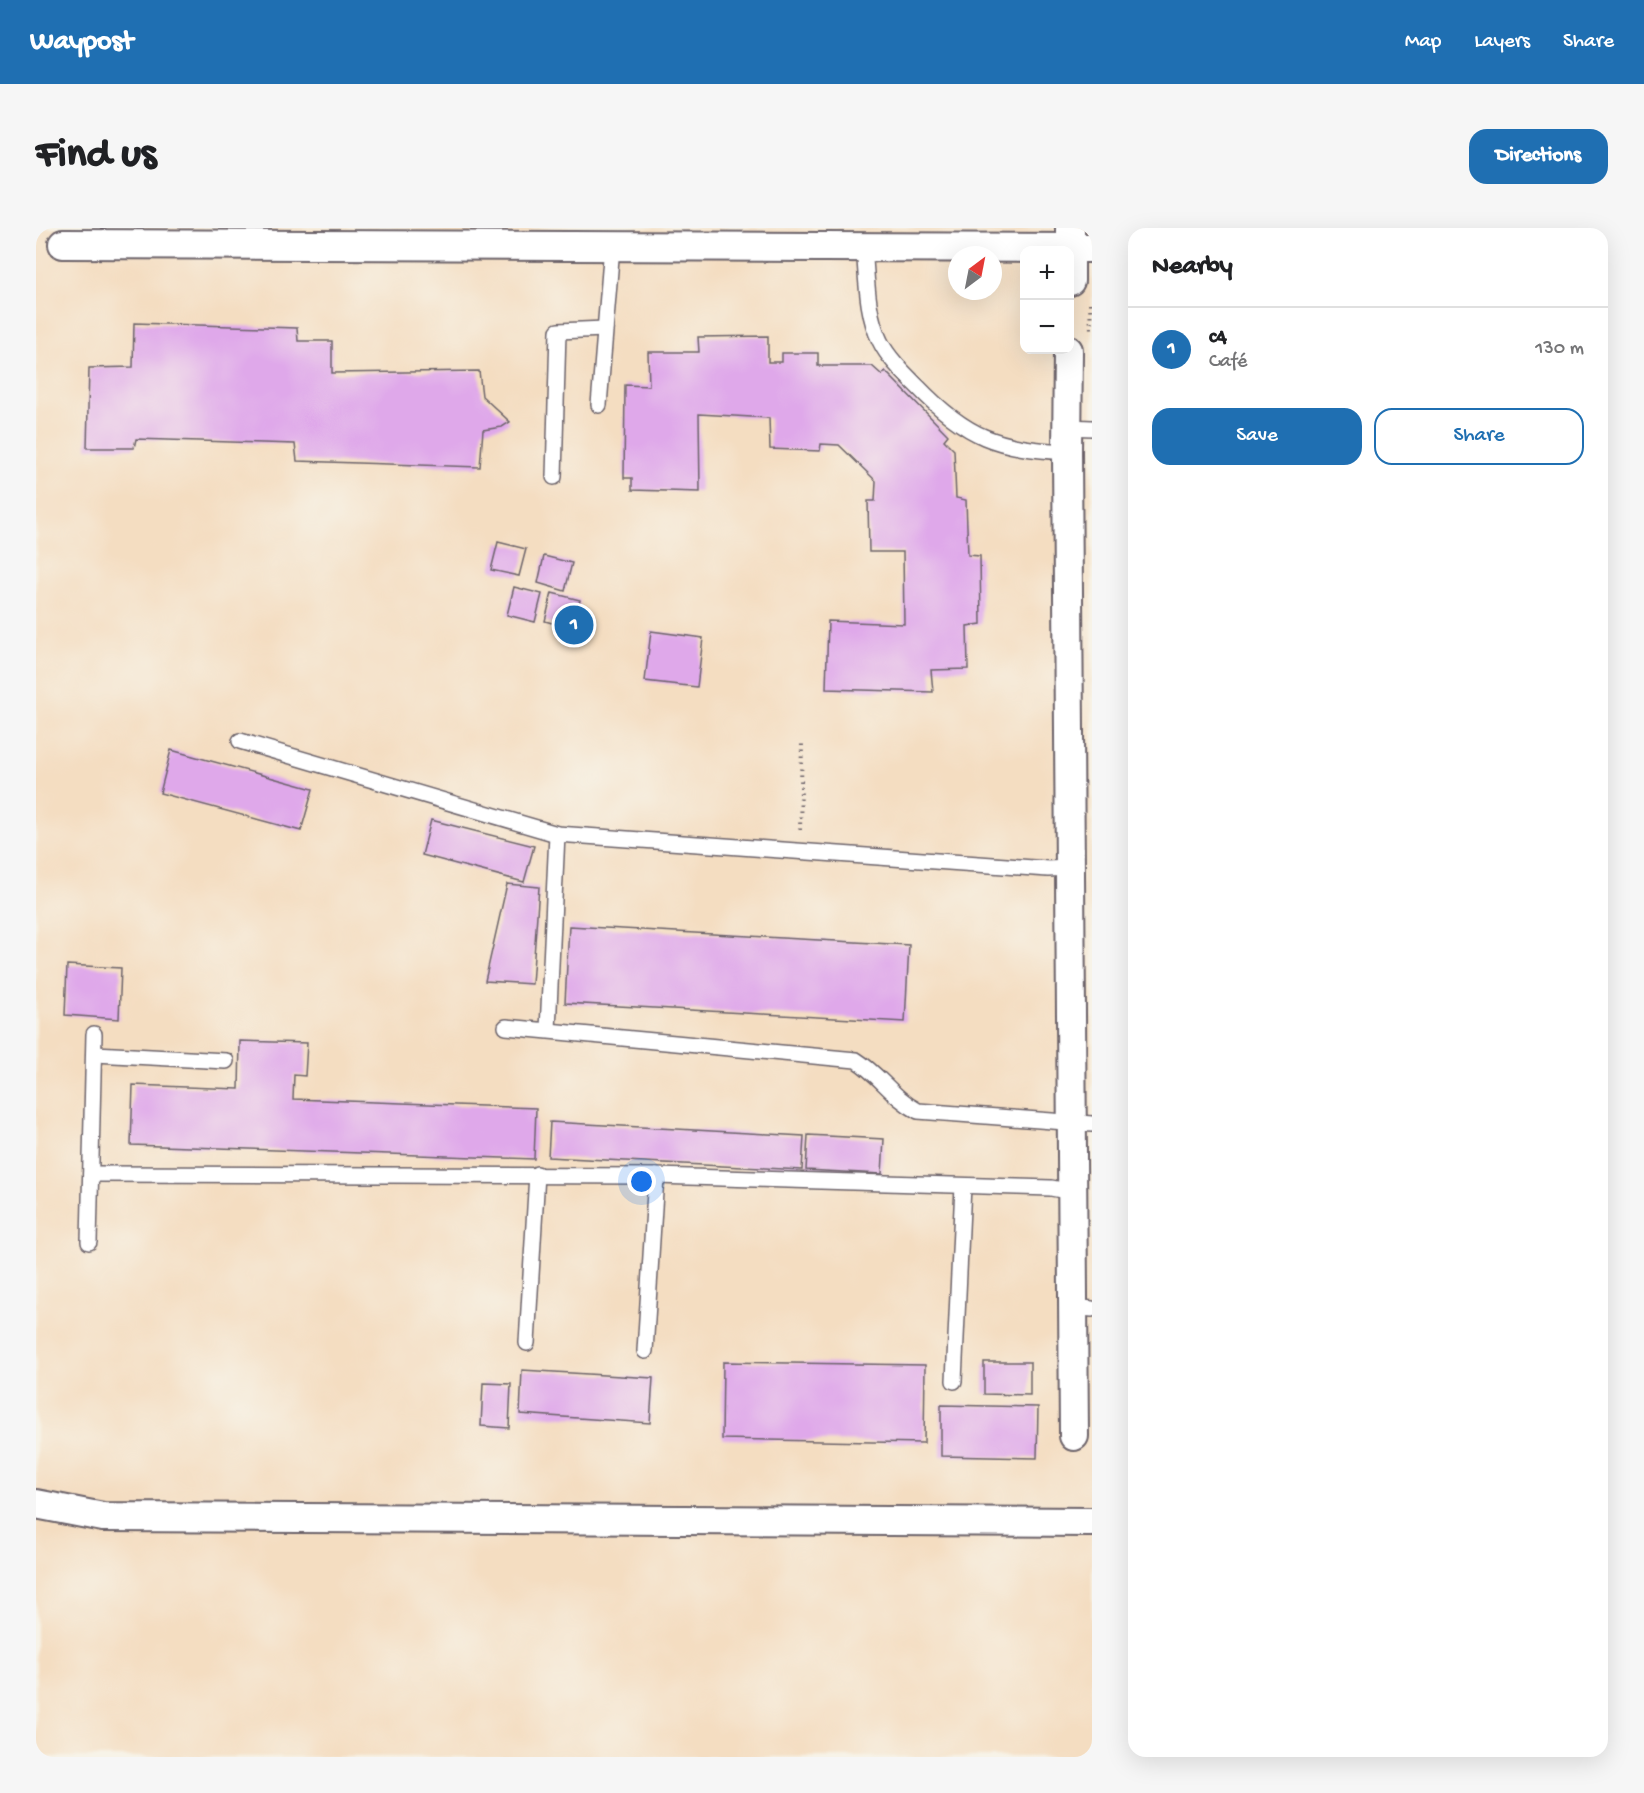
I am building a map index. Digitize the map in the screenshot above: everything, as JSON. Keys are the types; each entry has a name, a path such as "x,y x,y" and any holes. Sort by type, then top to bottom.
{"street":[{"path":"63,244 864,248 1077,242 1074,259"},
{"path":"1068,354 1075,436 1070,868 1082,1123 1072,1192 1083,1308 1074,1436"},
{"path":"36,1504 103,1517 1092,1522"}],"lane":[{"path":"598,405 612,246"},
{"path":"864,248 870,309 880,342 904,373 938,408 965,430 999,444 1030,451 1075,436"},
{"path":"554,477 558,331 605,329"},
{"path":"240,741 557,834 1048,869 1070,868"},
{"path":"548,1030 557,834"},
{"path":"506,1027 856,1060 874,1071 901,1102 918,1111 1082,1123"},
{"path":"89,1242 94,1034"},
{"path":"94,1054 226,1061"},
{"path":"91,1174 656,1176 1051,1188 1072,1192"},
{"path":"527,1343 537,1174"},
{"path":"645,1351 656,1176"},
{"path":"954,1381 963,1186"}],"path":[{"path":"799,851 802,743"}],"building":[{"path":"134,323 297,328 298,341 332,341 332,373 479,371 482,396 510,422 502,427 483,430 480,467 297,461 295,444 136,439 134,448 87,448 89,368 133,367"},
{"path":"768,336 768,362 782,362 782,353 818,353 818,366 872,366 882,375 885,371 948,435 944,440 954,450 956,498 966,500 968,555 980,556 981,624 967,626 968,669 931,670 933,692 826,689 828,621 904,624 903,552 869,552 868,501 875,501 876,481 839,445 821,444 820,451 770,449 769,418 699,414 700,492 632,490 632,478 624,478 625,385 649,386 648,352 699,352 698,337"},
{"path":"498,542 526,549 519,576 491,570"},
{"path":"544,556 572,563 565,591 538,583"},
{"path":"514,587 542,594 535,622 507,615"},
{"path":"552,593 580,600 573,629 545,621"},
{"path":"651,631 703,638 697,687 645,681"},
{"path":"171,750 313,789 301,831 160,793"},
{"path":"431,820 534,846 524,882 422,855"},
{"path":"507,884 539,887 532,984 485,981"},
{"path":"569,926 909,945 905,1022 565,1003"},
{"path":"67,965 121,968 119,1019 65,1015"},
{"path":"240,1041 307,1043 305,1076 294,1075 293,1099 536,1108 534,1159 131,1145 133,1085 239,1089"},
{"path":"550,1122 804,1136 802,1170 548,1157"},
{"path":"808,1135 884,1139 882,1174 806,1170"},
{"path":"723,1362 925,1365 924,1443 722,1439"},
{"path":"984,1362 1030,1362 1030,1395 984,1394"},
{"path":"522,1370 653,1378 650,1423 520,1414"},
{"path":"483,1383 511,1384 509,1428 481,1426"},
{"path":"941,1405 1038,1407 1037,1458 941,1456"}],"place":[{"name":"c4","path":"574,625"}]}
